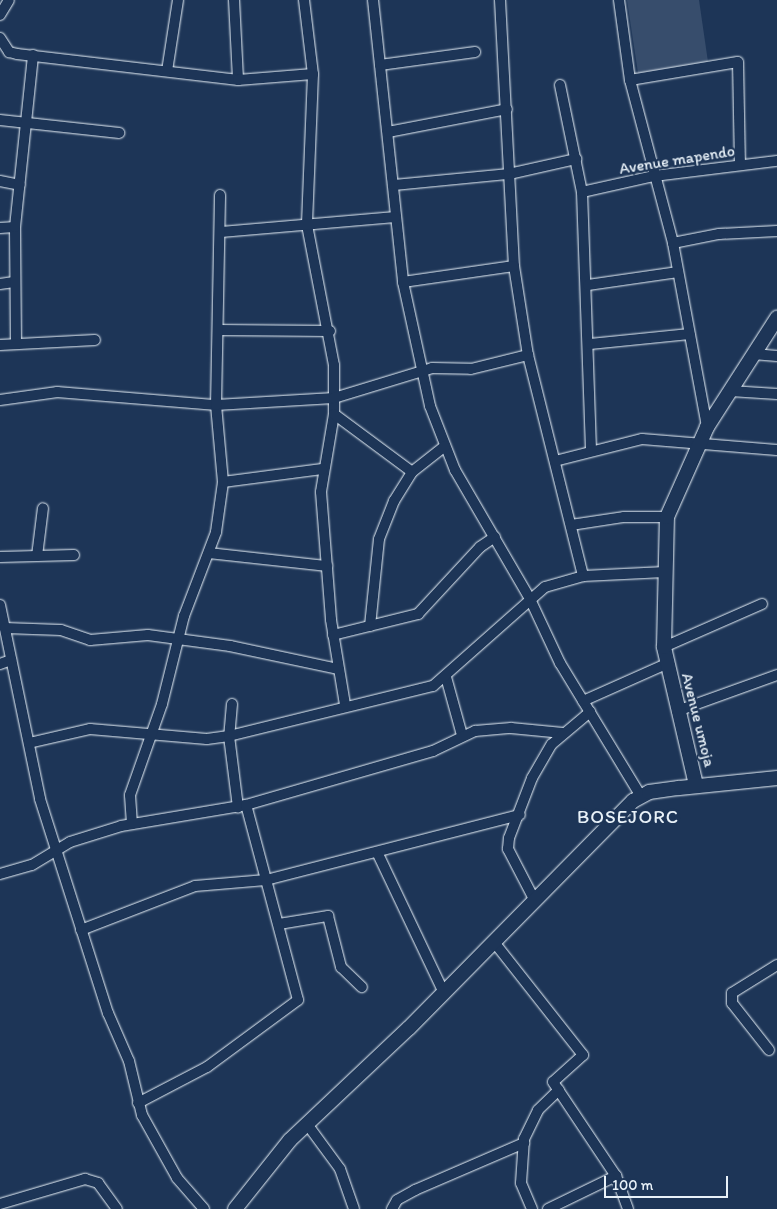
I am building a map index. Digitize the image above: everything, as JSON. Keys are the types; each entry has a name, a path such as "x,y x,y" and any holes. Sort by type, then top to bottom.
{"street":[{"path":"0,15 9,0"},
{"path":"167,71 178,0"},
{"path":"234,0 238,80"},
{"path":"304,0 313,74 307,225 330,330 334,414 322,469 333,635 345,706"},
{"path":"373,0 403,282 420,372 445,446 530,598 583,701 641,796"},
{"path":"500,0 514,266 528,355 583,576"},
{"path":"619,0 630,80 673,243 707,427"},
{"path":"0,38 9,52 238,80 313,74"},
{"path":"380,64 475,52"},
{"path":"16,344 15,227 33,54"},
{"path":"630,80 738,62 740,165"},
{"path":"560,85 582,192 588,284 591,451"},
{"path":"388,132 507,109"},
{"path":"0,120 119,133"},
{"path":"394,185 509,174 576,159"},
{"name":"Avenue mapendo","path":"582,192 654,176 777,161"},
{"path":"0,181 20,185"},
{"path":"132,824 130,795 151,734 177,640 209,553 223,482 216,404 221,232 220,195"},
{"path":"221,232 395,217"},
{"path":"0,228 15,227"},
{"path":"673,243 720,234 777,231"},
{"path":"403,282 443,280 514,266"},
{"path":"588,284 678,272"},
{"path":"0,284 14,282"},
{"path":"571,525 624,517 667,517 707,427 777,318"},
{"path":"218,330 330,330"},
{"path":"590,344 690,334"},
{"path":"0,345 95,340"},
{"path":"753,354 777,356"},
{"path":"0,400 57,392 216,404 334,398 432,368 471,369 528,355"},
{"path":"730,391 777,394"},
{"path":"334,414 412,472"},
{"path":"555,461 642,439 777,450"},
{"path":"370,626 379,539 412,472 445,446"},
{"path":"223,482 322,469"},
{"path":"37,556 43,508"},
{"name":"Avenue umoja","path":"667,517 664,647 666,664 696,785"},
{"path":"333,635 418,614 480,547 495,537"},
{"path":"209,553 328,566"},
{"path":"0,557 74,555"},
{"path":"29,743 90,729 151,734 228,736 433,686 446,677 530,598 545,587 583,576 665,572"},
{"path":"664,647 762,604"},
{"path":"0,605 29,743 56,852 81,930 129,1061 138,1103 177,1178 204,1209"},
{"path":"5,628 61,630 90,640 148,635 338,669"},
{"path":"0,664 12,660"},
{"path":"583,701 666,664"},
{"path":"678,710 777,675"},
{"path":"446,677 462,735"},
{"path":"138,1103 207,1067 298,1000 279,924 242,806 228,736 232,704"},
{"path":"535,901 508,849 532,778 563,733 590,712"},
{"path":"0,874 56,852 70,842 132,824 242,806 433,751 462,735 511,728 563,733"},
{"path":"235,1209 307,1124 444,993 641,796 696,785 777,778"},
{"path":"81,930 195,886 266,880 378,854 520,815"},
{"path":"378,854 444,993"},
{"path":"279,924 328,916 341,967 362,987"},
{"path":"494,942 583,1055 553,1082 616,1176 628,1209"},
{"path":"769,1050 732,1003 732,993 777,965"},
{"path":"532,1209 522,1183 524,1143 538,1110 559,1090"},
{"path":"307,1124 340,1169 354,1209"},
{"path":"392,1209 397,1200 415,1190 524,1143"},
{"path":"548,1209 616,1176"},
{"path":"0,1204 85,1179 98,1183 117,1209"}],"shaded area":[{"path":"627,0 699,0 708,62 638,73"}],"district":[{"name":"BOSEJORC","path":"628,817"}]}
